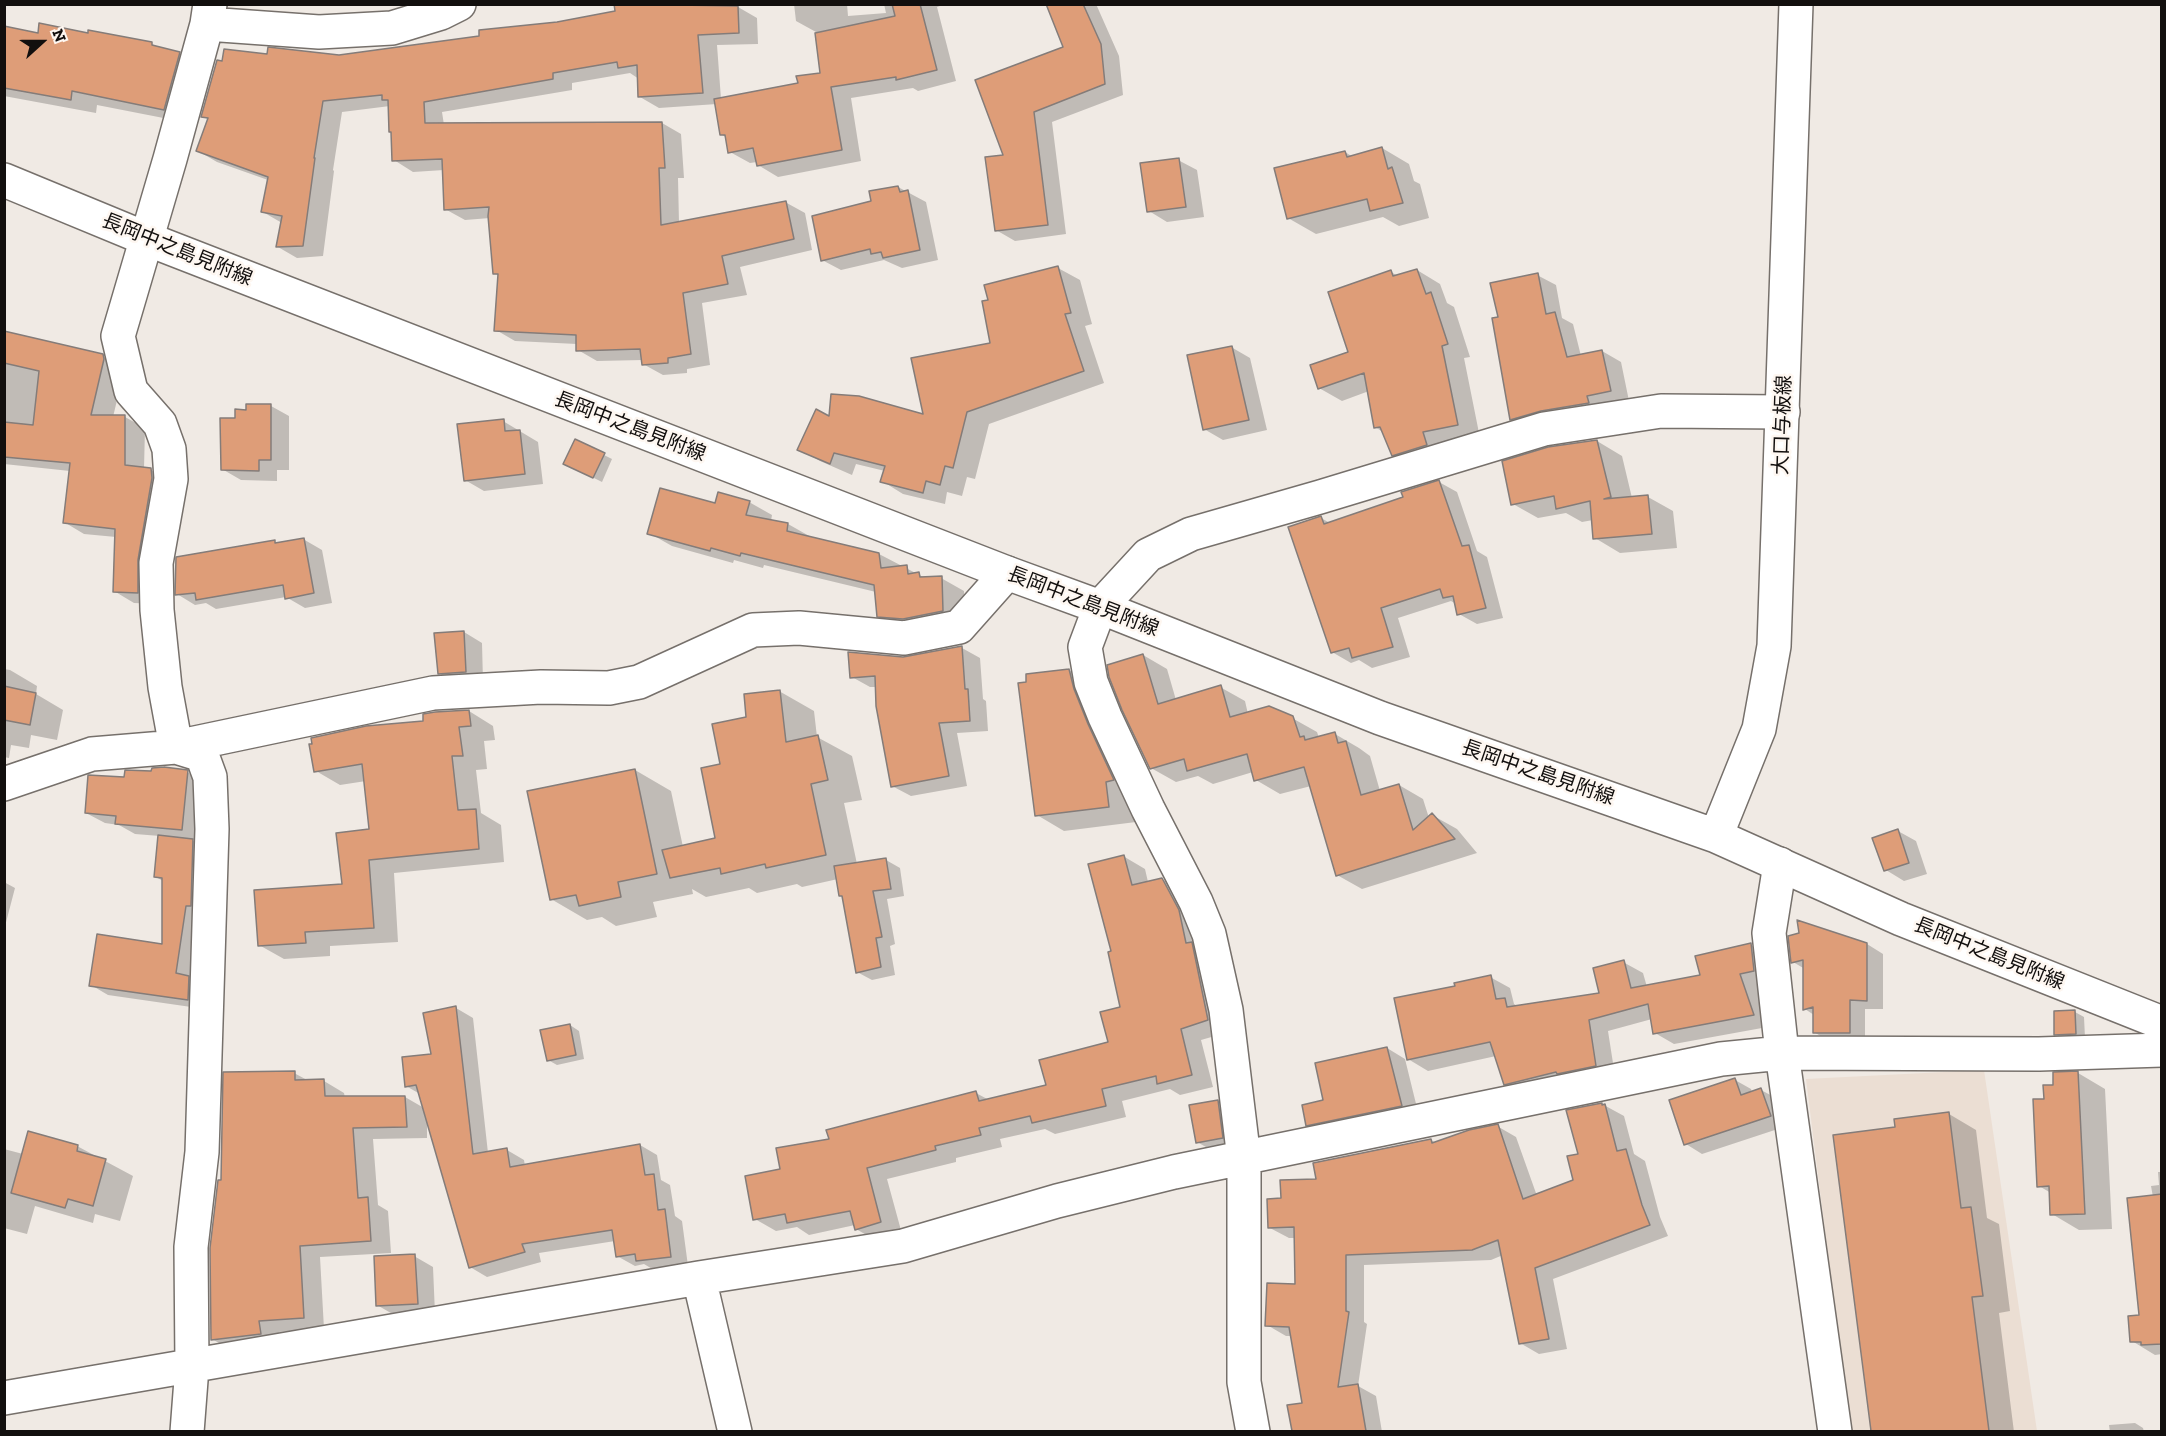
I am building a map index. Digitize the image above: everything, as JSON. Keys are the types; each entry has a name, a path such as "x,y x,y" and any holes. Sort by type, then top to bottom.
{"street":[{"path":"176,747 165,687 157,610 156,563 171,479 169,449 160,424 131,391 118,336 147,239 208,14 319,32 392,28 441,13 459,4"},
{"name":"大口与板線","path":"1716,836 1759,729 1774,646 1784,412 1796,4"},
{"name":"長岡中之島見附線","path":"4,180 147,239 1100,607 1380,718 1716,836 1901,919 2162,1023"},
{"path":"1253,1431 1244,1382 1244,1159 1226,1010 1209,934 1196,902 1148,810 1091,682 1085,647 1100,607 1148,555 1191,534 1544,429 1661,411 1784,412"},
{"path":"4,784 92,754 176,747 433,693 541,687 609,688 639,682 753,630 799,628 904,638 959,627 1007,573"},
{"path":"176,747 202,754 210,777 212,829 201,1152 191,1247 192,1367 186,1431"},
{"path":"1780,864 1769,933 1782,1053 1835,1431"},
{"path":"4,1398 699,1278 903,1246 1057,1202 1174,1172 1721,1059 1782,1053 2039,1054 2162,1050"},
{"path":"699,1278 735,1431"}],"shaded area":[{"path":"1984,1070 2037,1431 1850,1431 1806,1079"}],"building":[{"path":"614,4 738,6 739,33 698,35 703,93 638,97 637,65 618,68 617,62 553,73 553,79 424,102 425,123 662,122 665,168 659,168 661,225 786,201 794,239 722,256 728,284 683,293 691,354 668,358 668,363 642,365 640,349 576,351 576,335 494,331 498,274 493,274 489,207 444,210 442,159 392,161 388,100 382,100 382,95 323,101 303,246 276,247 282,216 261,212 268,177 196,151 208,118 201,117 217,60 222,61 224,49 267,54 268,47 339,55 479,36 479,30 557,22 615,11"},
{"path":"892,4 920,4 937,70 896,80 896,77 831,87 842,150 757,166 753,148 728,153 725,135 720,135 714,99 798,83 796,76 820,73 815,33 895,16"},
{"path":"1046,4 1083,4 1101,44 1105,84 1034,112 1048,225 995,231 985,157 1003,155 975,80 1063,47"},
{"path":"39,23 152,42 152,45 180,52 164,110 72,91 71,100 4,88 4,26 38,33"},
{"path":"1382,147 1388,169 1392,167 1403,203 1370,211 1367,199 1287,219 1274,168 1345,151 1347,157"},
{"path":"1179,158 1186,207 1147,212 1140,163"},
{"path":"898,186 900,192 908,190 920,250 883,258 881,252 871,254 870,249 821,261 812,216 871,201 869,191"},
{"path":"1058,266 1071,313 1065,314 1084,371 967,412 953,468 945,466 940,485 926,481 923,493 880,482 885,466 834,453 830,464 797,450 816,409 829,416 831,394 859,396 923,414 911,358 990,343 982,301 988,300 984,285"},
{"path":"1417,269 1426,294 1431,292 1448,344 1442,346 1458,425 1423,432 1427,445 1392,456 1380,427 1374,428 1364,373 1318,389 1310,365 1348,352 1328,292 1391,270 1393,276"},
{"path":"1538,273 1546,314 1555,312 1567,357 1602,350 1611,391 1587,396 1589,403 1541,411 1510,420 1492,318 1498,317 1490,283"},
{"path":"4,331 103,354 104,359 91,415 125,415 125,465 151,468 152,478 138,560 138,593 113,592 115,529 63,523 70,463 4,457 4,422 33,425 39,371 4,363"},
{"path":"1232,346 1249,420 1203,430 1187,355"},
{"path":"246,404 271,404 271,460 259,460 259,471 221,470 220,418 235,418 235,409 246,410"},
{"path":"504,419 505,431 520,430 525,474 464,481 457,424"},
{"path":"575,439 605,453 593,478 563,464"},
{"path":"1597,440 1611,497 1604,499 1648,495 1652,534 1593,539 1590,501 1556,509 1554,496 1511,505 1502,461 1548,447"},
{"path":"1439,480 1462,546 1469,545 1486,608 1457,615 1453,596 1443,598 1440,589 1381,608 1393,647 1352,658 1349,648 1331,653 1288,527 1321,516 1324,524 1403,497 1401,492"},
{"path":"660,488 715,503 718,492 750,501 746,515 788,523 787,531 879,553 881,568 907,565 908,574 919,572 920,577 942,576 943,611 903,619 877,617 874,585 741,553 740,556 711,548 710,551 647,534"},
{"path":"304,538 314,593 285,599 283,585 196,600 195,593 175,595 176,557 275,540 275,543"},
{"path":"464,631 466,672 438,674 434,633"},
{"path":"962,646 970,721 939,723 949,776 891,787 876,706 875,676 850,678 848,652 903,657"},
{"path":"1143,654 1158,704 1221,685 1230,717 1269,706 1293,716 1300,737 1304,736 1305,740 1335,732 1338,743 1346,741 1361,795 1399,784 1413,830 1432,813 1455,839 1336,876 1304,767 1254,781 1247,754 1187,771 1184,759 1150,769 1122,710 1109,677 1107,665"},
{"path":"1069,669 1074,689 1088,724 1114,780 1106,782 1109,807 1035,816 1018,683 1026,682 1026,674"},
{"path":"4,686 36,693 30,725 4,720"},
{"path":"780,690 786,742 818,735 828,780 811,784 826,855 766,868 765,864 721,874 720,868 670,878 662,850 715,838 701,768 720,764 712,724 746,717 744,694"},
{"path":"469,710 471,726 459,727 463,756 452,756 458,810 476,809 479,849 369,860 374,928 305,932 306,943 258,946 254,890 342,884 336,833 369,829 362,764 314,772 309,744 312,744 311,738 366,726 423,721 423,714"},
{"path":"152,768 188,770 182,830 115,824 116,816 85,813 88,775 124,777 125,770 151,771"},
{"path":"635,769 657,874 618,882 621,897 579,906 576,895 550,900 527,791"},
{"path":"1898,829 1909,863 1884,871 1872,838"},
{"path":"158,835 193,839 191,906 186,906 176,973 189,976 188,1000 89,986 97,934 162,944 162,878 154,877"},
{"path":"1124,855 1132,885 1162,878 1179,910 1186,943 1192,942 1208,1020 1181,1029 1192,1075 1157,1084 1156,1076 1102,1089 1106,1106 1032,1123 1030,1116 979,1128 981,1135 935,1146 936,1150 867,1168 881,1222 855,1230 850,1211 787,1223 785,1214 753,1220 745,1176 780,1169 776,1148 829,1139 826,1130 976,1091 979,1101 1046,1085 1039,1060 1108,1042 1100,1012 1120,1007 1108,952 1111,951 1088,864"},
{"path":"886,858 891,889 873,891 882,937 876,938 881,967 856,973 834,866"},
{"path":"1797,920 1867,943 1867,1001 1850,1000 1850,1033 1813,1033 1813,1007 1803,1010 1803,960 1791,963 1788,936 1799,933"},
{"path":"1751,943 1754,971 1740,974 1754,1015 1653,1034 1648,1004 1589,1020 1596,1066 1557,1074 1556,1072 1504,1085 1490,1042 1407,1060 1394,998 1455,986 1454,983 1491,975 1496,999 1505,998 1507,1007 1599,993 1593,968 1624,960 1631,988 1700,975 1695,956"},
{"path":"456,1006 473,1154 507,1148 510,1167 640,1144 645,1175 654,1174 658,1210 665,1209 671,1257 636,1261 635,1254 616,1257 612,1230 522,1244 525,1252 469,1268 416,1085 405,1087 402,1057 431,1054 423,1013"},
{"path":"2075,1010 2076,1034 2054,1035 2054,1011"},
{"path":"570,1024 576,1055 547,1061 540,1030"},
{"path":"1387,1047 1402,1106 1306,1126 1302,1105 1323,1100 1315,1063"},
{"path":"295,1071 295,1080 324,1079 325,1096 405,1096 407,1127 353,1128 358,1198 368,1197 371,1241 300,1246 304,1318 259,1321 261,1334 211,1340 210,1248 218,1180 221,1180 223,1072"},
{"path":"2078,1071 2085,1214 2050,1215 2049,1186 2037,1187 2033,1099 2044,1099 2043,1085 2053,1085 2053,1072"},
{"path":"1735,1078 1741,1095 1761,1088 1771,1116 1684,1145 1669,1100"},
{"path":"1218,1100 1223,1138 1196,1143 1189,1105"},
{"path":"1602,1103 1602,1105 1605,1104 1617,1151 1626,1149 1650,1225 1535,1268 1549,1339 1519,1344 1498,1240 1472,1250 1346,1255 1346,1311 1349,1312 1338,1387 1358,1384 1366,1431 1292,1431 1287,1405 1302,1403 1289,1327 1265,1326 1267,1283 1295,1284 1294,1227 1268,1228 1267,1199 1281,1198 1280,1180 1316,1179 1313,1163 1431,1139 1432,1143 1469,1130 1498,1124 1523,1199 1573,1180 1567,1156 1578,1154 1566,1110"},
{"path":"1949,1112 1961,1208 1971,1207 1983,1296 1972,1297 1989,1431 1871,1431 1833,1135 1895,1127 1894,1119"},
{"path":"28,1131 78,1145 77,1151 106,1159 93,1206 68,1199 65,1208 11,1193"},
{"path":"2162,1194 2162,1344 2141,1345 2141,1342 2130,1342 2128,1316 2139,1315 2127,1198"},
{"path":"415,1254 418,1304 376,1306 374,1256"}]}
